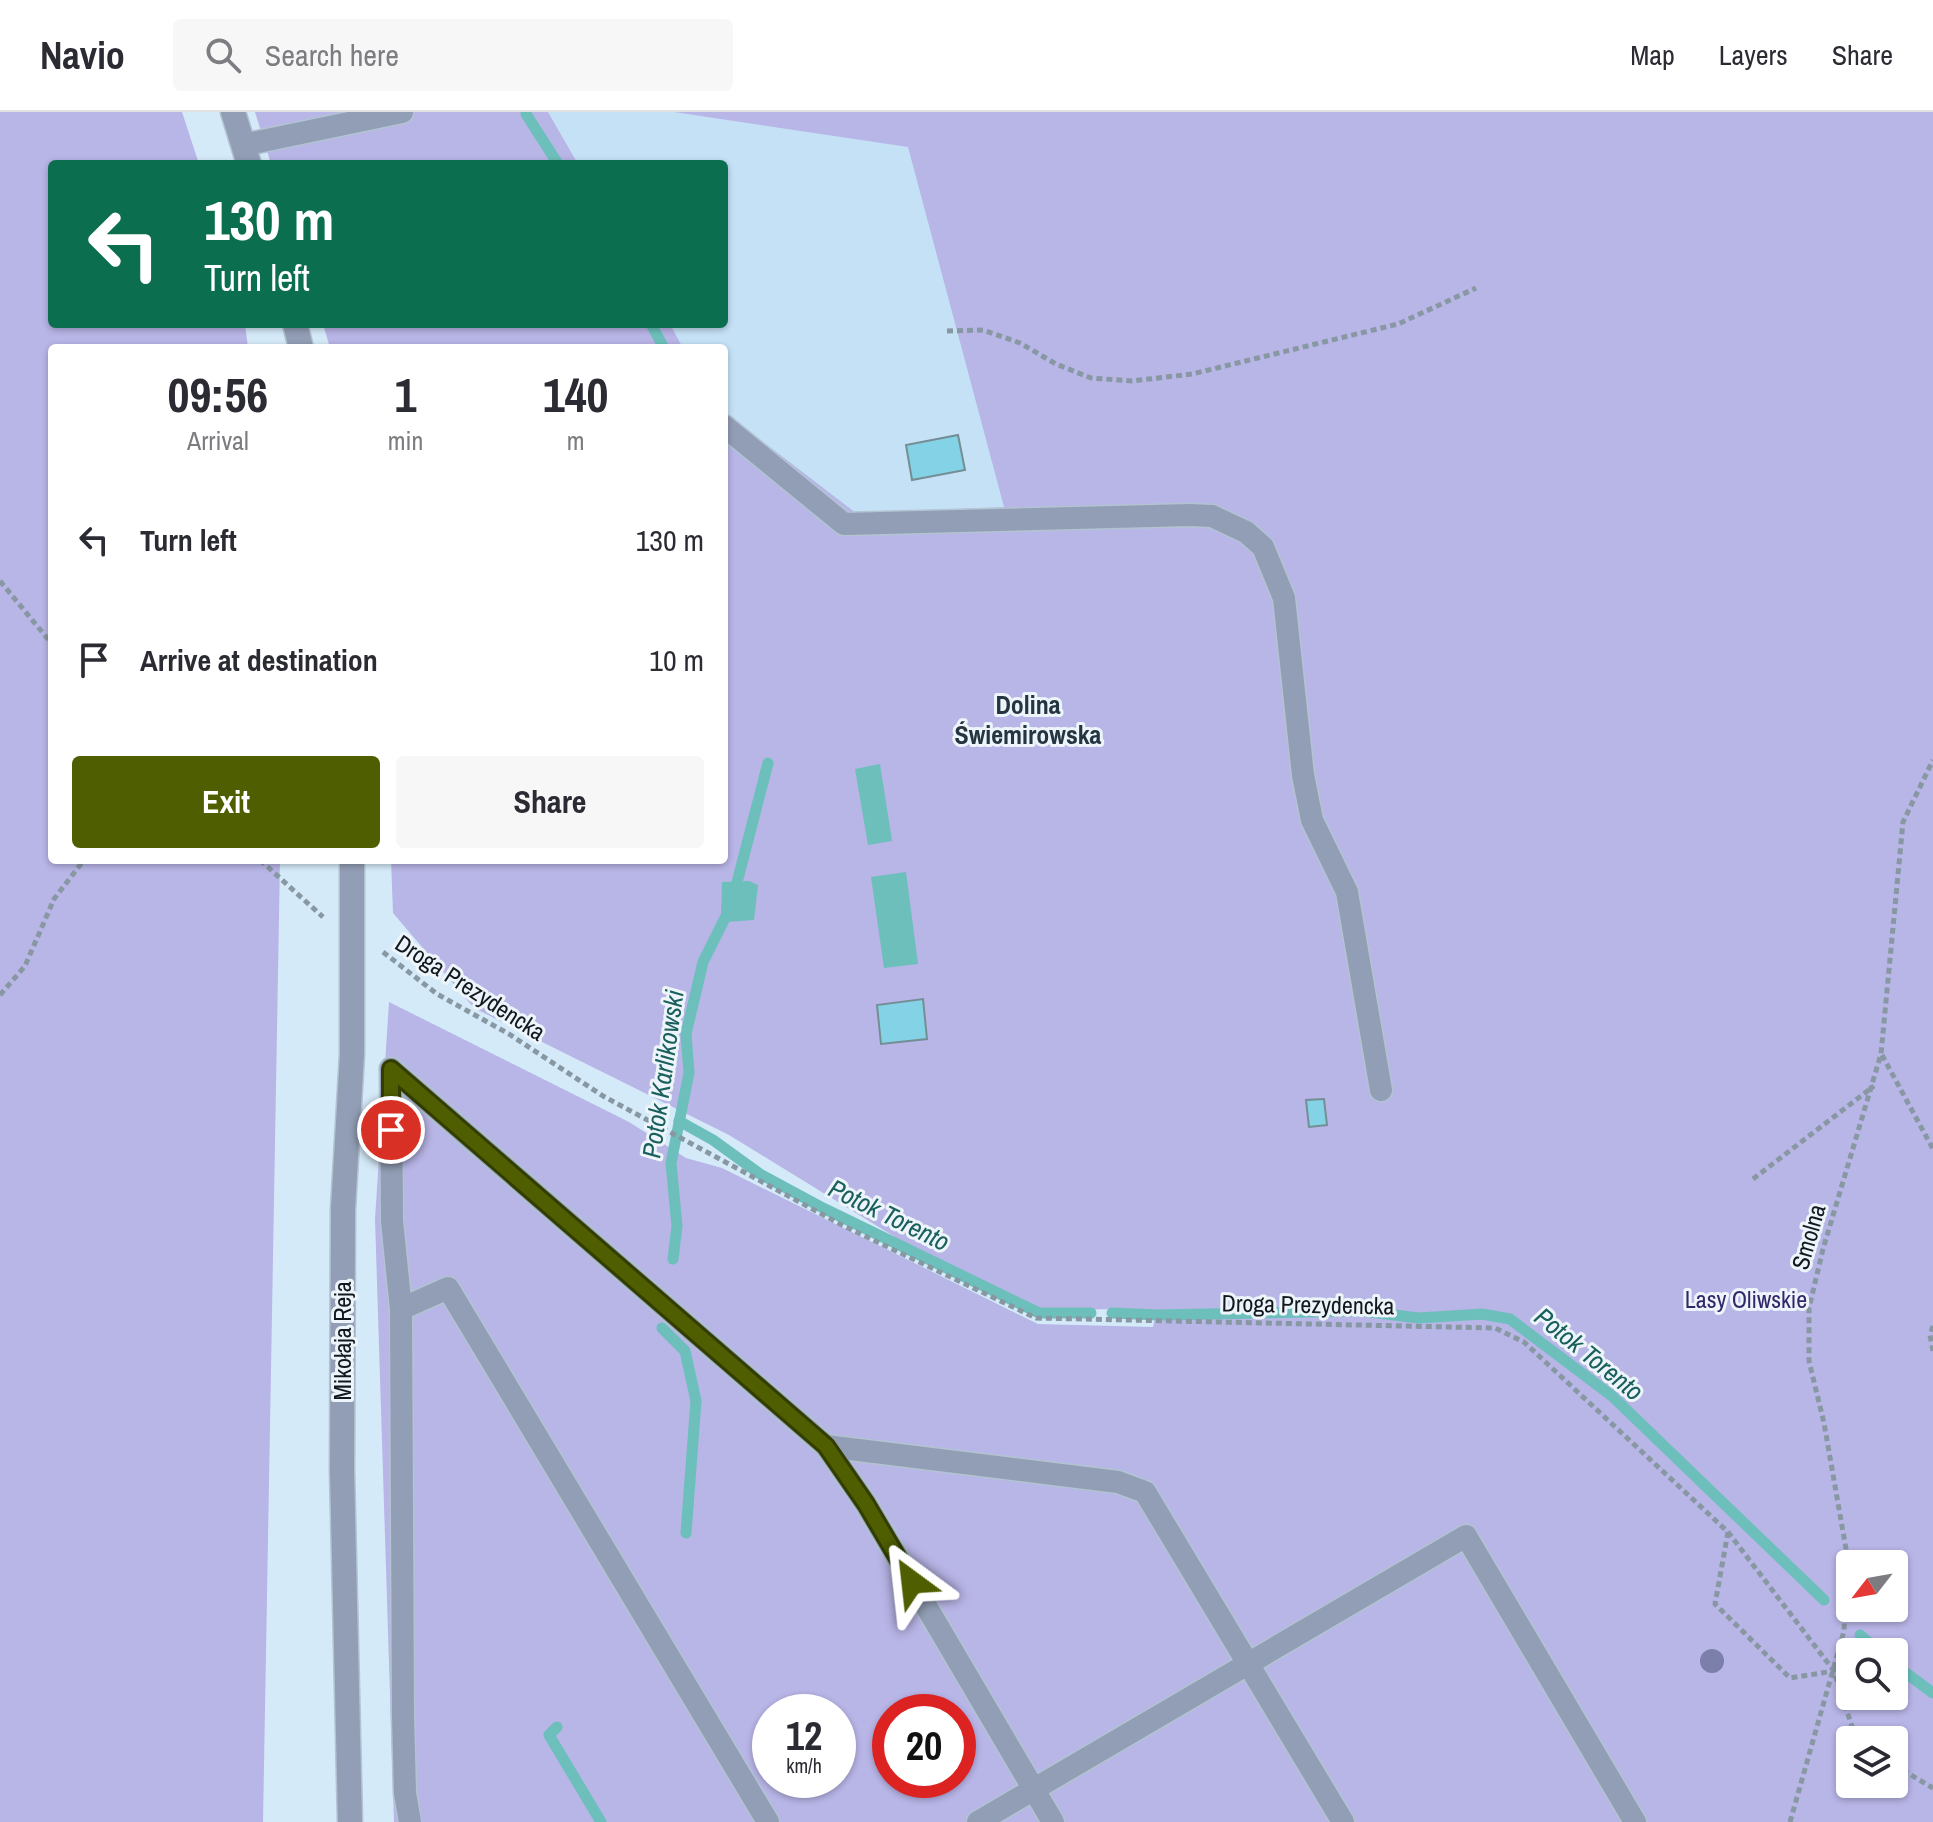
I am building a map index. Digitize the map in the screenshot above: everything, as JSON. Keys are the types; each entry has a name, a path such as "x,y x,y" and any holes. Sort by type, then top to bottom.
{"street":[{"path":"233,112 246,154"},
{"name":"Mikołaja Reja","path":"350,1822 342,1362 343,1209 353,942 352,864"}],"lane":[{"path":"246,154 402,112"},
{"path":"728,429 844,524 1190,515 1230,522 1263,547 1284,598 1303,775 1312,820 1347,892 1381,1090"},
{"path":"410,1822 405,1793 403,1715 401,1309 392,1221 391,1069 826,1446 866,1504 1053,1822"},
{"path":"401,1309 448,1288 768,1822"},
{"path":"826,1446 1118,1482 1145,1492 1343,1822"},
{"path":"978,1822 1466,1536 1635,1822"}],"path":[{"path":"947,331 983,330 1020,343 1056,364 1091,378 1132,381 1192,374 1398,324 1476,288"},
{"path":"0,581 48,639"},
{"name":"Smolna","path":"1790,1822 1844,1631 1846,1549 1824,1423 1809,1361 1809,1308 1823,1249 1874,1086 1881,1054 1903,822 1933,760"},
{"path":"0,995 25,966 54,899 81,864"},
{"name":"Droga Prezydencka","path":"265,864 353,942 388,953 437,994 509,1034 603,1096 842,1225 1036,1318 1495,1328 1524,1342 1728,1532 1834,1671"},
{"path":"1881,1054 1933,1149"},
{"path":"1753,1179 1874,1086"},
{"path":"1933,1326 1930,1335 1933,1351"},
{"path":"1728,1532 1715,1604 1790,1678 1834,1671 1852,1726"},
{"path":"1908,1773 1933,1788"}],"shaded area":[{"path":"548,112 1933,112 1004,507 856,513 728,416 728,344 681,344 672,328 728,328 728,160 576,160"},
{"path":"880,764 892,841 868,845 855,769"},
{"path":"906,872 918,964 884,968 871,877"},
{"path":"749,881 758,885 754,920 726,922 721,917 722,882"}],"green space":[{"path":"0,112 182,112 198,160 48,160 48,328 246,328 248,344 48,344 48,864 280,864 263,1822 0,1822"},
{"path":"255,112 548,112 576,160 270,160"},
{"name":"Lasy Oliwskie","path":"674,112 1933,112 1933,1822 394,1822 375,1219 389,1002 629,1122 686,1158 722,1168 1038,1324 1153,1327 1156,1313 1127,1309 1042,1310 908,1245 729,1135 474,1008 393,913 391,864 728,864 728,415 856,513 1004,507 908,147"},
{"path":"324,328 672,328 681,344 329,344"}],"building":[{"path":"958,435 965,470 912,480 906,445"},
{"path":"923,999 927,1039 881,1044 877,1005"},
{"path":"1324,1099 1327,1125 1309,1127 1306,1100"}],"waterway":[{"name":"Potok Karlikowski","path":"526,114 555,160"},
{"name":"Potok Karlikowski","path":"653,328 662,344"},
{"name":"Potok Karlikowski","path":"734,894 768,763"},
{"name":"Potok Karlikowski","path":"673,1259 677,1226 671,1163 689,1073 686,1034 703,962 729,910"},
{"name":"Potok Torento","path":"679,1121 713,1140 760,1174 823,1208 1039,1313 1091,1313"},
{"name":"Potok Torento","path":"1112,1313 1361,1311 1419,1318 1482,1314 1510,1319 1612,1396 1824,1600"},
{"name":"Potok Karlikowski","path":"662,1328 685,1351 696,1401 686,1533"},
{"name":"Potok Torento","path":"1860,1635 1864,1638"},
{"name":"Potok Torento","path":"1908,1674 1933,1693"},
{"name":"Potok Karlikowski","path":"557,1727 549,1735 601,1822"}],"district":[{"name":"Dolina Świemirowska","path":"1028,720"}],"route":[{"path":"391,1130 391,1069 826,1446 866,1504 912,1582"}]}
